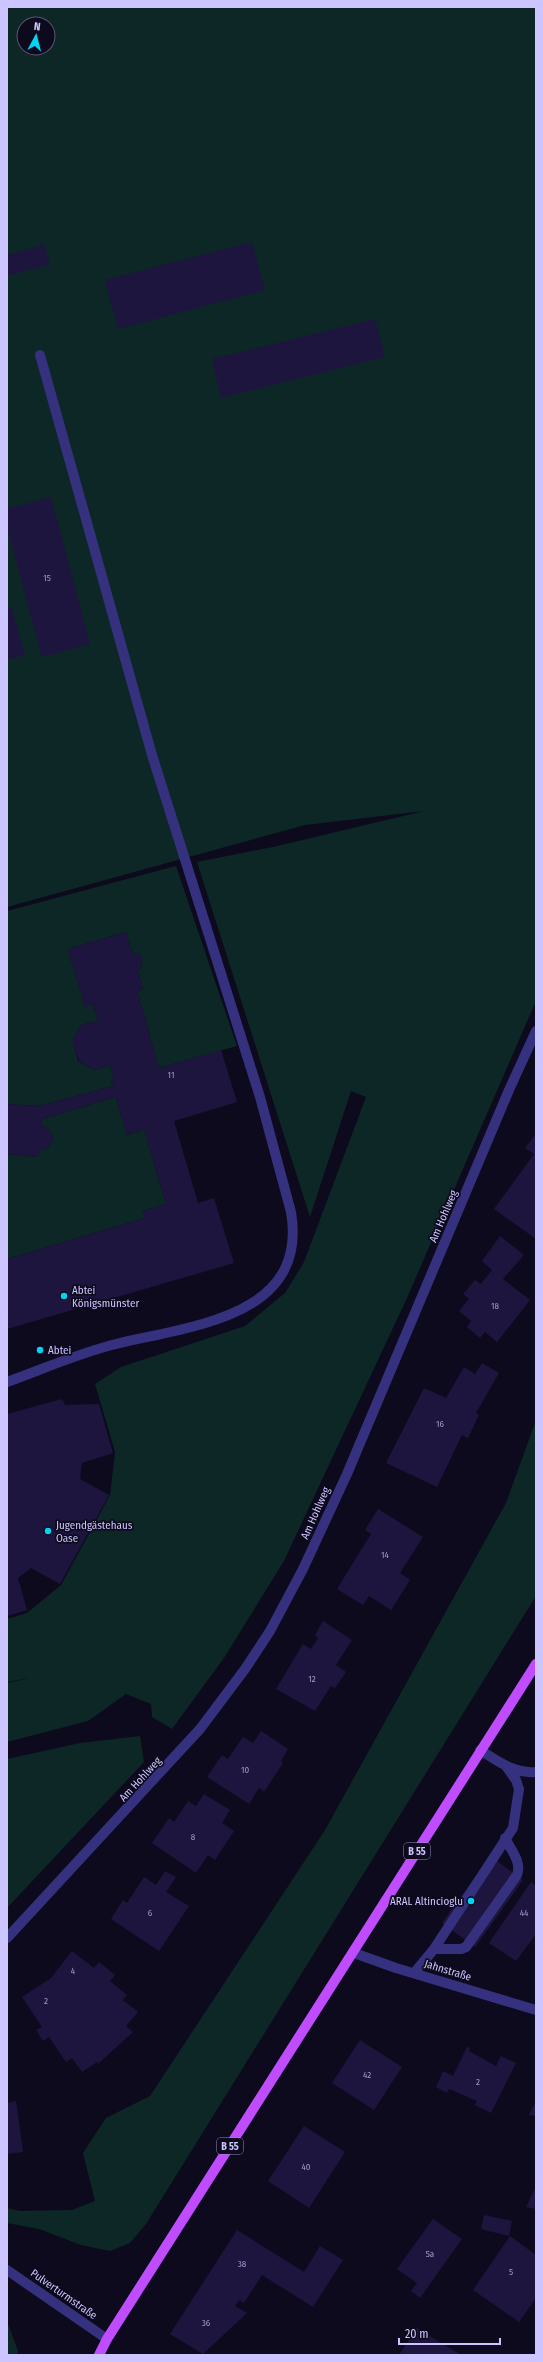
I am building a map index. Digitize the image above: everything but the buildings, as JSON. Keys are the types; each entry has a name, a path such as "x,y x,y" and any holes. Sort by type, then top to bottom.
{"main road":[{"name":"B 55","path":"99,2355 107,2339 354,1953 480,1750 536,1664"}],"street":[{"path":"7,1382 114,1344 206,1325 234,1314 270,1290 284,1273 292,1251 295,1232 260,1097 152,755 40,355"},
{"name":"Am Hohlweg","path":"7,1938 200,1729 245,1670 270,1631 303,1569 347,1474 509,1090 536,1031"},
{"path":"480,1750 506,1766 527,1772 536,1772"},
{"path":"415,1972 434,1949 505,1838 513,1828 519,1790 516,1780 506,1766"},
{"path":"434,1949 461,1949 466,1947 517,1876 519,1866 505,1838"},
{"name":"Jahnstraße","path":"354,1953 396,1968 415,1972 536,2010"},
{"name":"Pulverturmstraße","path":"7,2270 107,2339"}],"green space":[{"path":"7,7 536,7 536,1001 407,1298 284,1561 224,1658 172,1729 152,1717 151,1704 126,1694 88,1721 7,1742 7,1683 29,1678 7,1682 7,1619 27,1613 61,1585 110,1495 115,1452 95,1384 121,1367 245,1326 285,1293 304,1262 366,1097 351,1091 310,1217 197,862 273,847 424,811 305,825 7,907"},
{"path":"176,866 237,1046 159,1068 137,991 143,989 137,969 141,968 142,958 140,954 132,953 126,932 68,949 85,1006 93,1004 98,1021 81,1025 73,1041 78,1061 94,1070 110,1065 114,1080 111,1081 113,1086 39,1106 7,1104 7,911"},
{"path":"116,1097 127,1135 144,1129 166,1204 143,1211 145,1218 7,1259 7,1154 38,1157 39,1150 48,1148 53,1138 49,1129 41,1125 42,1119"},
{"path":"536,1420 536,1596 146,2224 130,2243 110,2251 81,2245 39,2229 7,2223 7,2208 20,2211 72,2210 95,2201 83,2153 106,2118 150,2096 325,1830 506,1503"},
{"path":"140,1736 144,1762 7,1908 7,1759 80,1743"},
{"path":"7,2321 18,2351 17,2355 7,2355"}],"place":[{"name":"Abtei Königsmünster","path":"64,1296"},
{"name":"Abtei","path":"40,1350"},
{"name":"Jugendgästehaus Oase","path":"48,1531"},
{"name":"ARAL Altincioglu","path":"471,1901"}]}
